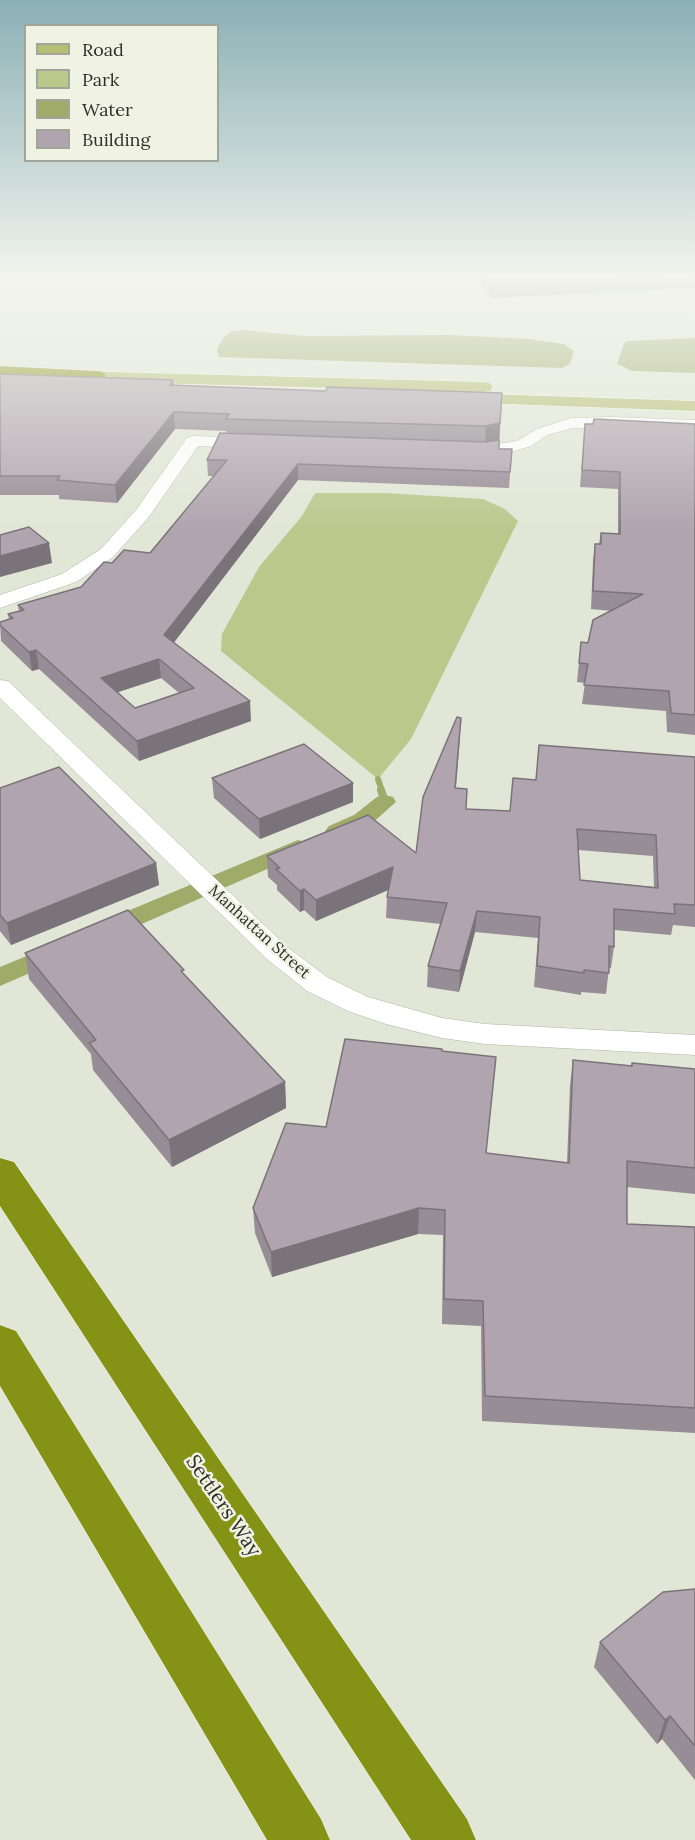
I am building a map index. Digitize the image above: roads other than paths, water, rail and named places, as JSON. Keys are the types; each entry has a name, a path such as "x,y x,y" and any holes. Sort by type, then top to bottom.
{"highway":[{"path":"0,381 114,384"},
{"name":"Settlers Way","path":"0,1173 446,1840"},
{"path":"0,1345 300,1840"}],"main road":[{"path":"0,372 695,394"},
{"path":"114,384 695,406"}],"street":[{"path":"447,450 485,451 508,448 525,443 542,432 571,423 695,425"},
{"path":"0,602 69,578 107,553 142,514 193,441 274,444"},
{"name":"Manhattan Street","path":"0,686 277,953 317,984 396,1017 442,1028 484,1034 695,1045"}],"water":[{"path":"308,360 571,360 570,364 562,368"},
{"path":"618,360 695,360 695,373 632,371 617,364"}],"waterway":[{"path":"378,779 382,791"},
{"path":"381,790 385,802"},
{"path":"337,831 362,820 385,802"},
{"path":"103,931 298,847"},
{"path":"0,977 58,951"}]}
